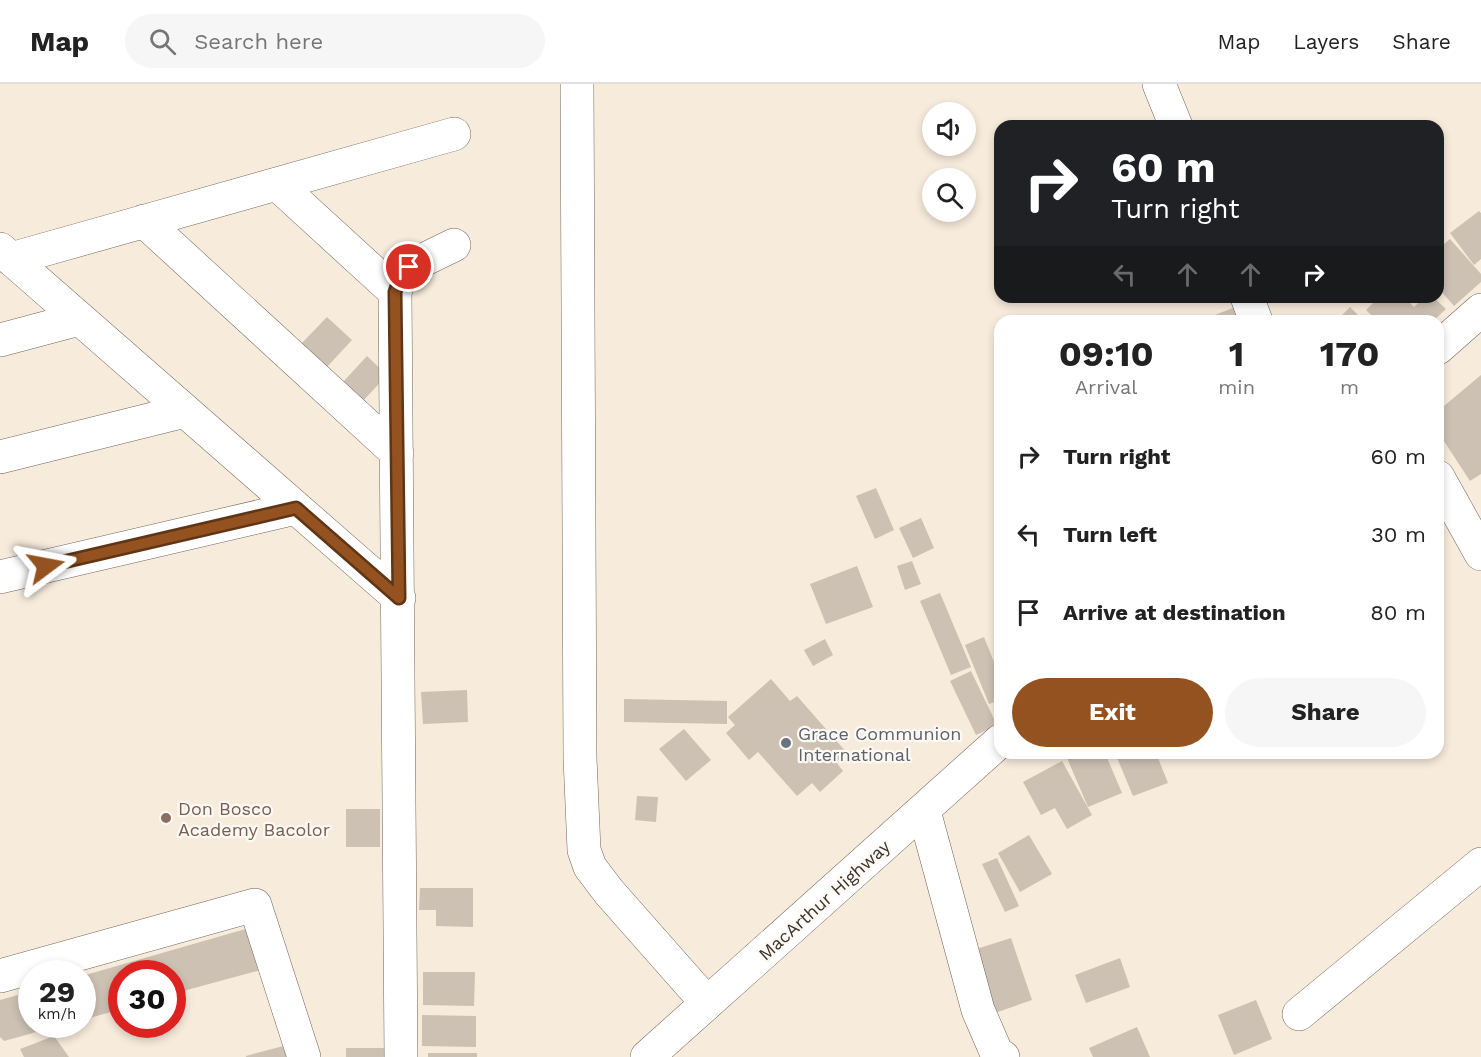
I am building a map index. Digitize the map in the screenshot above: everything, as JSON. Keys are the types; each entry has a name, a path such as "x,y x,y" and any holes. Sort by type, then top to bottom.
{"street":[{"path":"577,84 580,747 584,850 590,867 609,892 707,1003"},
{"path":"1159,84 1174,120"},
{"path":"5,254 144,221 454,134"},
{"path":"277,184 395,292"},
{"path":"144,221 397,453"},
{"path":"401,1057 395,292 401,274 409,267 454,245"},
{"path":"5,254 399,598"},
{"path":"1444,343 1481,310"},
{"path":"0,340 79,319"},
{"path":"0,457 185,411"},
{"path":"1444,488 1481,554"},
{"path":"0,577 296,508"},
{"name":"MacArthur Highway","path":"647,1057 994,747"},
{"path":"924,811 978,1010 997,1054 1003,1057"},
{"path":"1299,1014 1481,864"},
{"path":"0,976 255,905 304,1057"}],"building":[{"path":"1479,211 1481,213 1481,259 1474,265 1450,233"},
{"path":"1450,239 1481,274 1481,282 1454,306 1444,295 1444,244"},
{"path":"1373,303 1410,303 1414,307 1418,303 1440,303 1446,309 1440,315 1371,315 1366,310"},
{"path":"1240,305 1244,315 1215,315"},
{"path":"1350,307 1358,315 1342,315"},
{"path":"327,317 352,340 326,368 301,344"},
{"path":"367,356 387,375 363,401 343,382"},
{"path":"1481,375 1481,474 1470,481 1444,441 1444,406"},
{"path":"876,488 894,530 875,539 856,496"},
{"path":"921,518 934,548 913,558 899,528"},
{"path":"912,561 921,584 905,590 897,566"},
{"path":"857,566 873,607 826,624 810,584"},
{"path":"940,593 971,667 951,675 920,601"},
{"path":"984,637 994,662 994,702 989,704 965,645"},
{"path":"825,639 833,655 813,666 804,650"},
{"path":"971,671 994,719 994,726 976,735 950,681"},
{"name":"Grace Communion International","path":"771,679 790,701 797,696 847,753 836,762 843,771 820,792 812,783 797,796 758,752 749,760 726,733 735,725 728,717"},
{"path":"467,690 468,722 423,724 421,692"},
{"path":"624,699 727,701 727,724 624,722"},
{"path":"684,729 711,760 686,781 659,749"},
{"path":"1067,759 1108,759 1122,793 1088,807"},
{"path":"1118,759 1158,759 1168,783 1133,796"},
{"path":"1062,761 1092,815 1067,829 1055,808 1041,815 1023,782"},
{"path":"637,796 658,797 656,822 635,820"},
{"path":"346,809 380,809 380,847 346,847"},
{"path":"1029,835 1052,874 1020,892 998,853"},
{"path":"997,858 1019,906 1005,912 982,864"},
{"path":"420,888 473,888 473,927 436,926 436,910 419,910"},
{"path":"249,928 261,970 186,990 186,960 138,960"},
{"path":"1011,938 1032,1000 989,1015 967,952"},
{"path":"1120,958 1130,987 1086,1003 1075,975"},
{"path":"108,969 108,1013 96,1016 96,972"},
{"path":"423,972 475,972 474,1006 423,1005"},
{"path":"18,995 18,1037 4,1041 0,1037 0,1000"},
{"path":"1256,1000 1272,1039 1234,1055 1218,1015"},
{"path":"422,1015 476,1016 476,1047 422,1046"},
{"path":"1137,1027 1150,1057 1093,1057 1089,1048"},
{"path":"49,1038 55,1038 69,1057 24,1057 20,1049"},
{"path":"291,1044 294,1057 246,1057 246,1056"},
{"path":"346,1048 388,1048 388,1057 346,1057"},
{"path":"428,1053 477,1053 477,1057 428,1057"}],"place":[{"name":"Grace Communion International","path":"786,743"},
{"name":"Don Bosco Academy Bacolor","path":"166,818"}],"route":[{"path":"46,566 296,508 399,598 395,292 401,274 409,267"}]}
